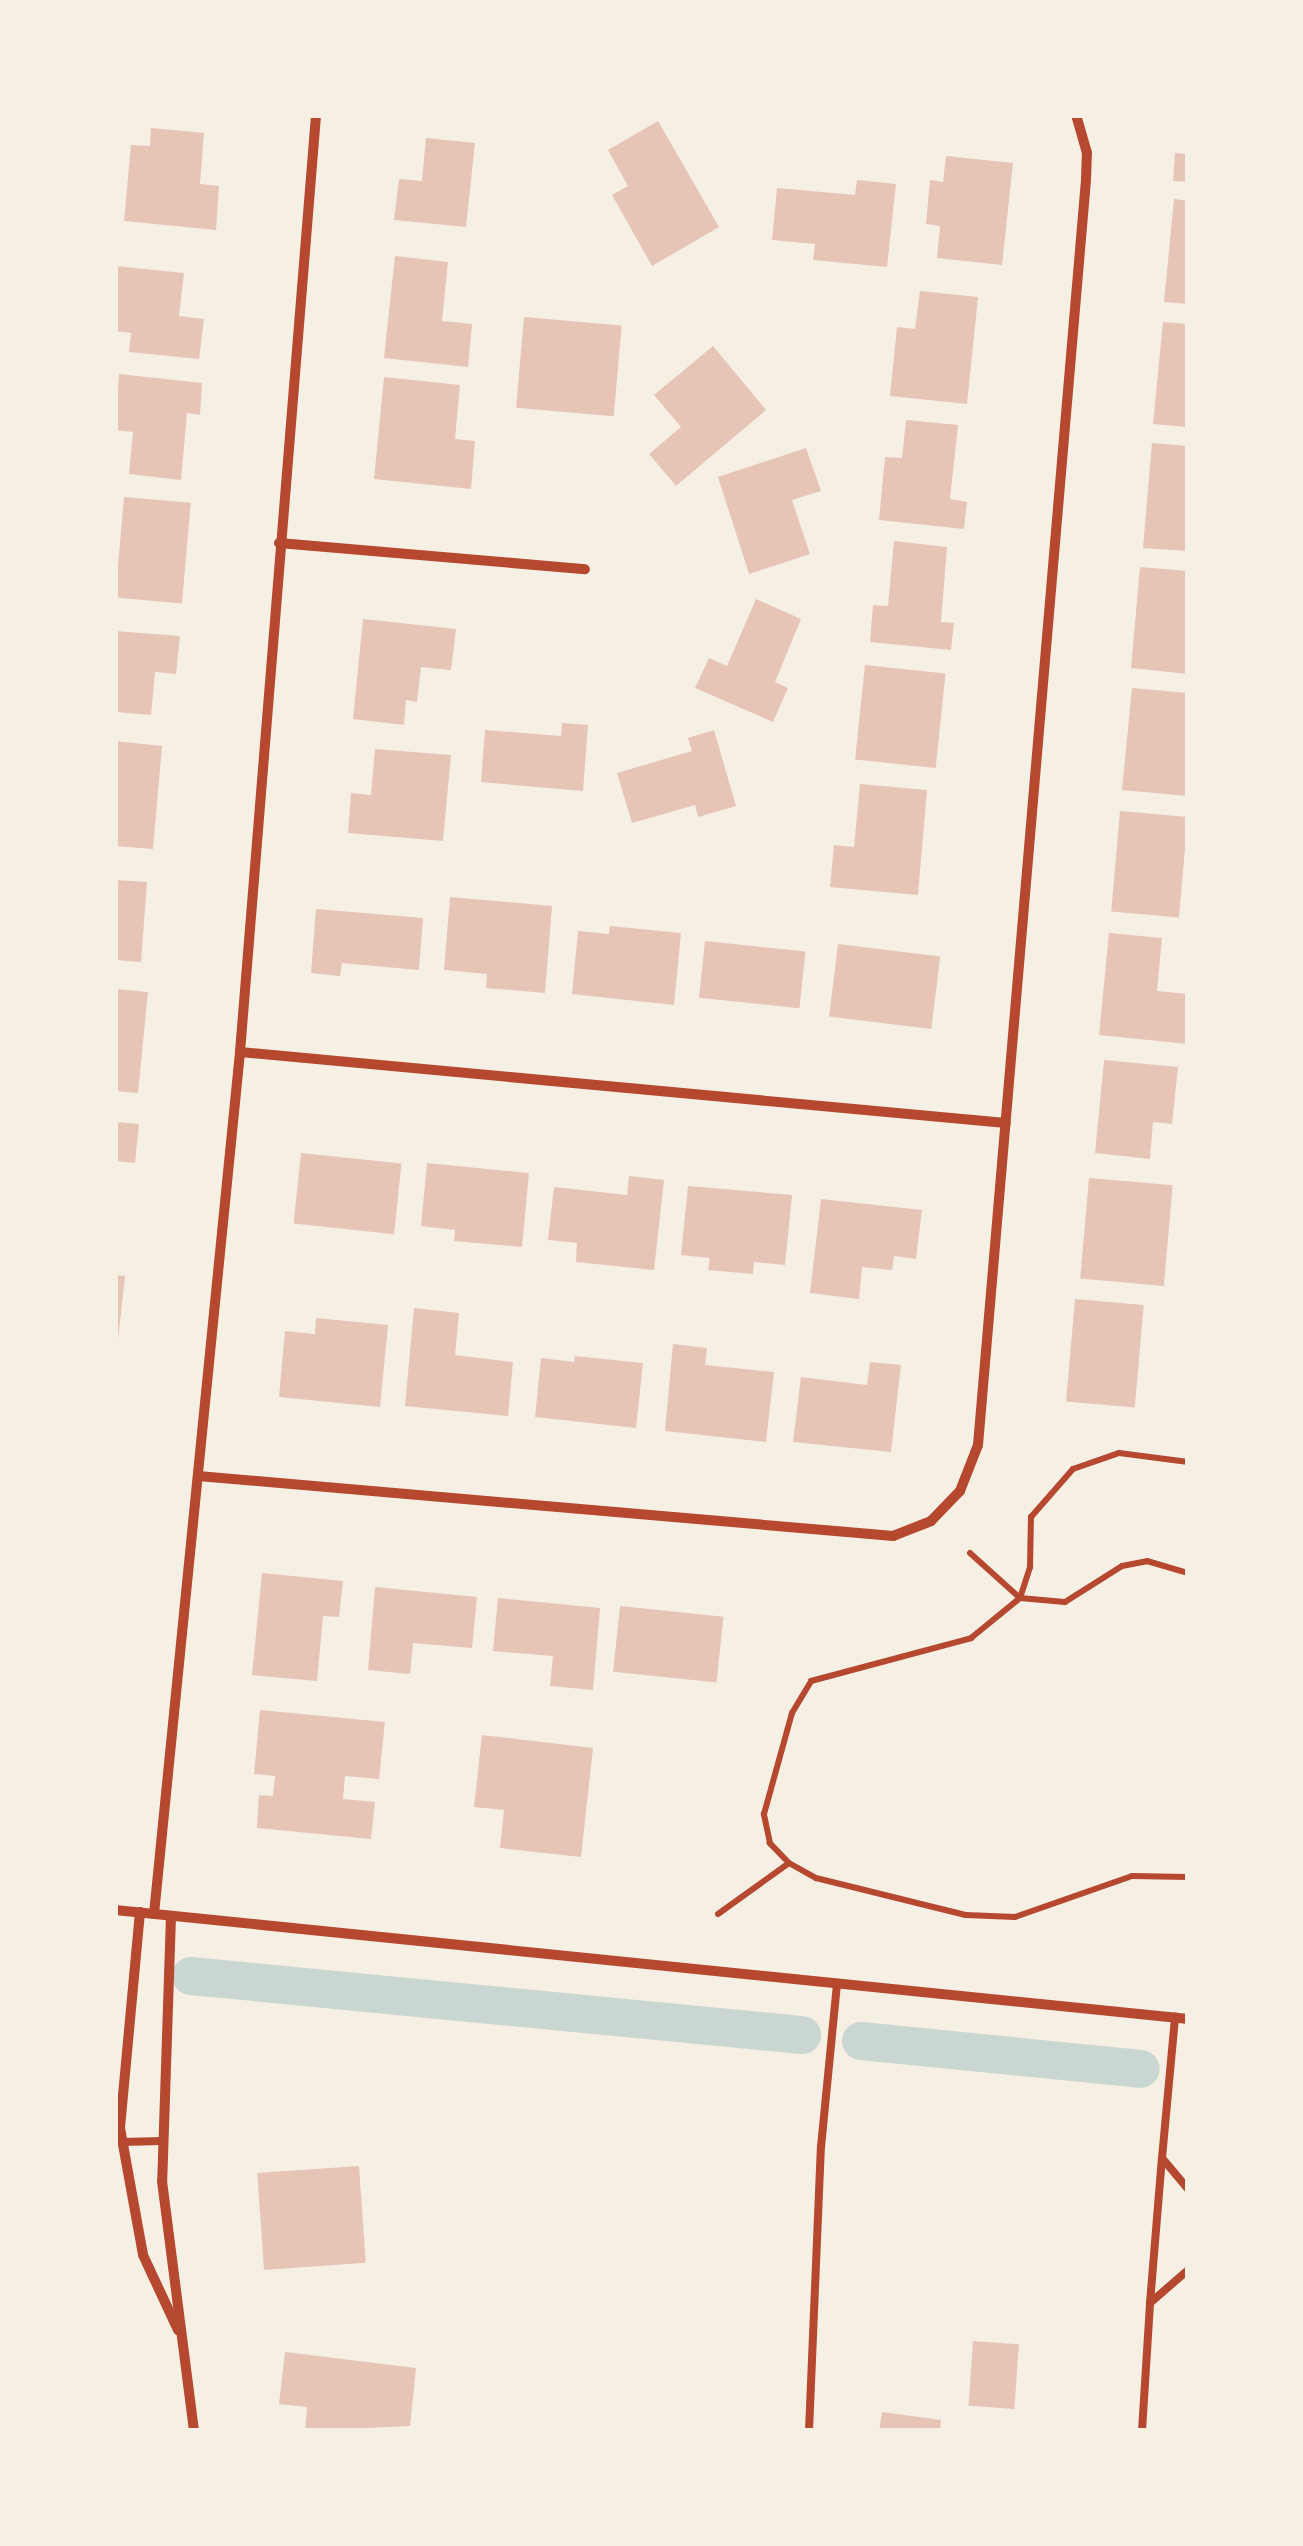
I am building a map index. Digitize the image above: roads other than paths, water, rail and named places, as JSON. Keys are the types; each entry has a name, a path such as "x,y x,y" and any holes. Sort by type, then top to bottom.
{"street":[{"path":"154,1914 240,1052 316,115"},
{"path":"198,1476 870,1535 913,1531 946,1508 972,1469 978,1445 1088,153 1076,115"},
{"path":"279,543 586,569"},
{"path":"240,1052 1006,1123"},
{"path":"115,1910 1188,2018"},
{"path":"140,1912 124,2050 122,2142 143,2255 179,2330"},
{"path":"171,1916 162,2141 179,2330 194,2431"}],"lane":[{"path":"808,2431 821,2147 837,1985"},
{"path":"1142,2431 1175,2017"},
{"path":"122,2142 162,2141"},
{"path":"1162,2158 1188,2189"},
{"path":"1150,2303 1188,2270"}],"waterway":[{"path":"191,1976 802,2035"},
{"path":"861,2041 1141,2069"}]}
